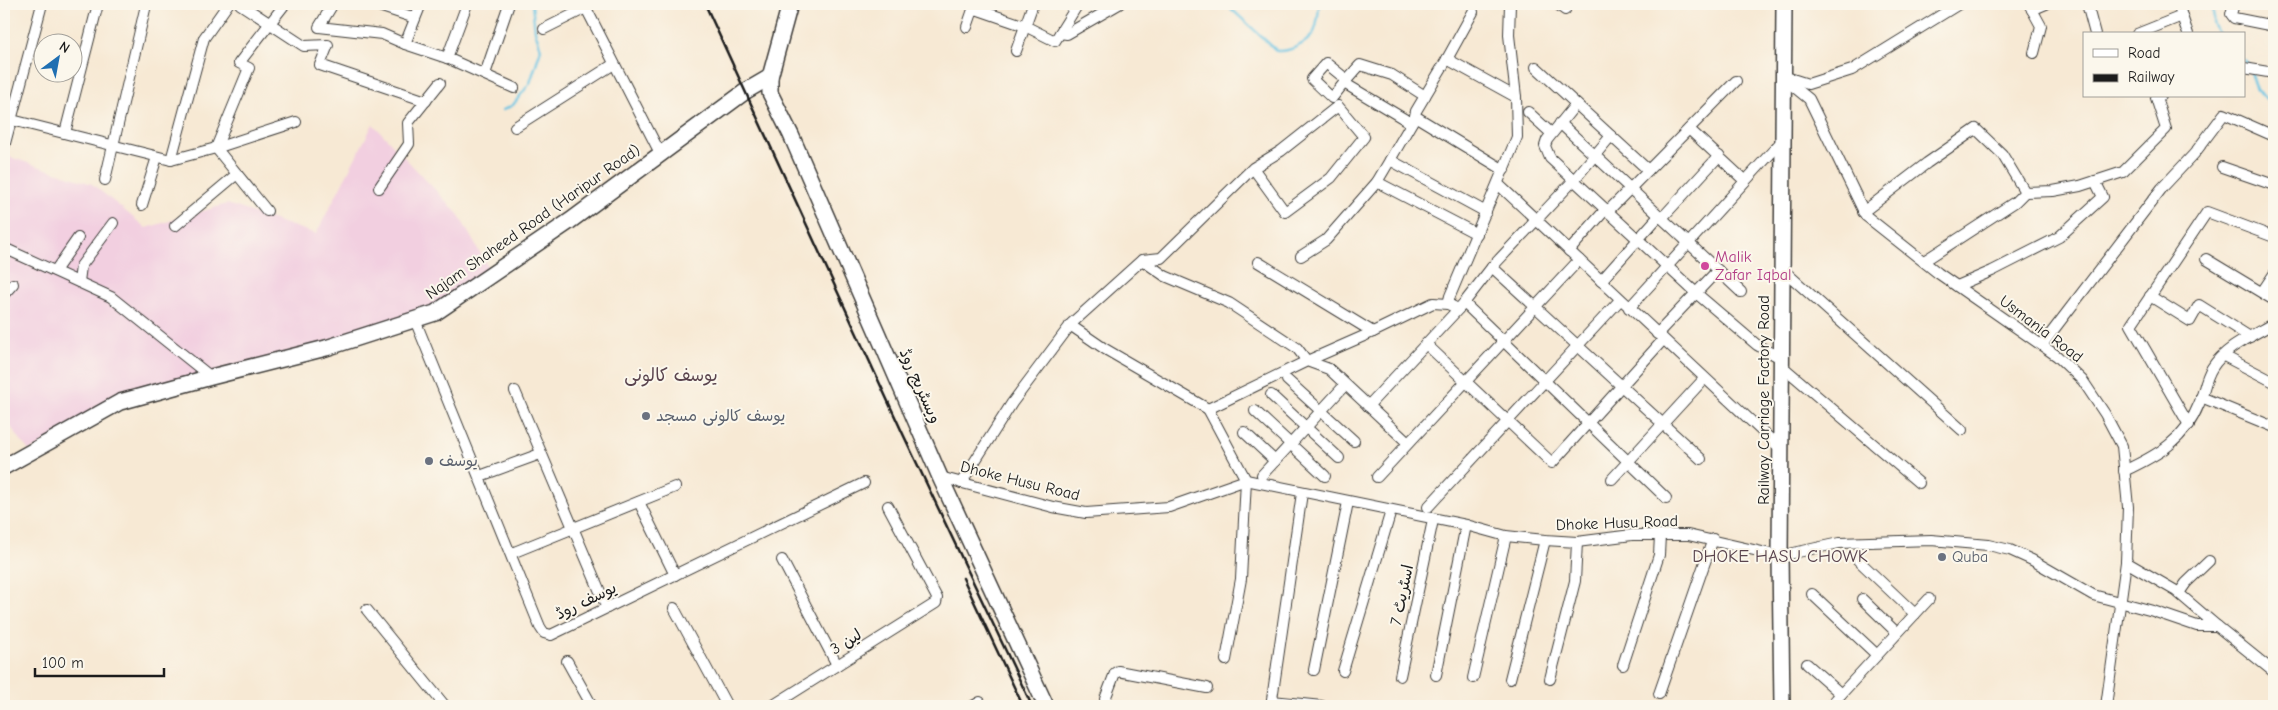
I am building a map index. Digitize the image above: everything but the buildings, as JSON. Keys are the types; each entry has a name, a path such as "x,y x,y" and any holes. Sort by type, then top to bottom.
{"main road":[{"path":"770,77 790,4"},
{"name":"Railway Carriage Factory Road","path":"1782,706 1780,556 1782,450 1782,77 1784,10"},
{"name":"Najam Shaheed Road (Haripur Road)","path":"4,468 120,402 211,376 326,348 434,313 570,221 746,91 770,77"},
{"name":"ویسٹریج روڈ","path":"770,77 770,93 795,144 940,477 1046,706"}],"street":[{"path":"4,147 8,120 42,4"},
{"path":"65,133 98,4"},
{"path":"171,160 204,38 228,4"},
{"path":"240,4 304,46 328,45 320,65 426,101"},
{"path":"216,148 249,68 239,63 285,4"},
{"path":"333,4 319,27 382,34 447,58 514,88"},
{"path":"373,4 415,18"},
{"path":"405,44 421,4"},
{"path":"447,58 468,4"},
{"path":"485,74 509,4"},
{"path":"1016,51 1033,4"},
{"path":"967,27 974,6 1025,26 1055,41 1078,4"},
{"path":"1060,34 1067,34 1119,4"},
{"path":"1448,304 1517,137 1516,97 1509,35 1510,4"},
{"path":"1782,77 1808,84 1852,70 1959,4"},
{"path":"2034,54 2041,26 2031,7 2046,4"},
{"path":"2087,4 2094,32"},
{"path":"2178,4 2187,32"},
{"path":"2234,4 2232,14 2234,18 2274,26"},
{"path":"105,180 146,5"},
{"path":"544,29 586,8 661,155"},
{"path":"1301,256 1326,240 1377,182 1474,12"},
{"path":"2142,32 2182,16"},
{"path":"1447,59 1516,97"},
{"path":"515,127 614,64"},
{"path":"1425,96 1392,75 1360,65 1345,81 1504,170"},
{"path":"1536,67 1648,170"},
{"path":"2246,68 2274,74"},
{"name":"Usmania Road","path":"1782,77 1809,99 1866,216 1957,286 2057,356 2083,381 2106,414 2122,446 2128,507 2126,562 2119,601 2106,706"},
{"path":"1568,251 1736,81"},
{"path":"379,188 409,144 408,123 440,83"},
{"path":"1924,261 2015,202 2025,192 2053,191 2123,172 2166,129 2156,98"},
{"path":"1576,104 1551,133 1545,146 1546,153 1696,293 1758,345 1782,362 1918,483"},
{"path":"961,483 1012,404 1070,325 1142,260 1161,258 1252,168 1281,151 1338,106 1364,137 1331,178 1285,212 1252,168"},
{"path":"1528,112 1551,133"},
{"path":"2042,345 2162,188 2194,154 2224,114 2274,136"},
{"path":"8,120 171,160 216,148 296,122"},
{"path":"1560,123 1741,292"},
{"path":"1689,129 1745,181"},
{"path":"1863,212 1927,163 1976,129 2002,154 2025,192"},
{"path":"1368,406 1461,306 1492,266 1574,180 1611,136"},
{"path":"1629,308 1782,141"},
{"path":"216,148 267,211"},
{"path":"1600,281 1637,238 1719,156"},
{"path":"142,205 157,157"},
{"path":"1390,160 1486,212"},
{"path":"2222,167 2274,185"},
{"path":"175,226 237,174"},
{"path":"1957,286 1992,271 2059,237 2103,196 2095,181"},
{"path":"1377,182 1477,234"},
{"path":"1498,184 1704,379 1782,450"},
{"path":"2189,425 2131,325 2207,212 2274,237"},
{"path":"79,282 81,266 114,223"},
{"path":"55,272 78,238"},
{"path":"4,248 111,297 211,376"},
{"path":"2206,259 2274,300"},
{"path":"1142,260 1165,276 1229,303 1297,348 1307,361 1329,369 1408,443"},
{"path":"1377,476 1579,260"},
{"path":"1258,262 1373,332"},
{"path":"1492,266 1701,459"},
{"path":"1782,269 1962,430"},
{"path":"1426,344 1552,463 1622,386 1696,293 1718,270"},
{"path":"2262,292 2274,274"},
{"path":"4,294 12,284"},
{"path":"2150,296 2190,321 2199,305 2250,338"},
{"path":"1428,507 1620,300"},
{"path":"1208,409 1433,303 1461,306 1503,341 1666,498"},
{"name":"یوسف روڈ","path":"415,320 544,633 551,635 864,483"},
{"path":"2124,471 2157,456 2179,438 2189,425 2213,366 2224,356 2274,323"},
{"path":"1070,325 1105,349 1208,409 1246,480 1241,579 1226,660"},
{"path":"2224,356 2274,382"},
{"path":"1612,479 1704,379"},
{"path":"1287,380 1354,441"},
{"path":"1262,474 1345,385"},
{"path":"515,391 540,454 607,608"},
{"path":"1271,395 1340,458"},
{"path":"2201,397 2274,428"},
{"path":"1256,411 1325,476"},
{"path":"1244,432 1274,461"},
{"path":"480,476 540,454"},
{"name":"Dhoke Husu Road","path":"940,477 1053,507 1086,513 1169,507 1246,480 1506,536 1545,540 1577,542 1632,535 1688,535 1713,539 1780,556 1839,543 1931,540 1988,545 2010,550 2032,560 2093,594 2197,626 2217,626"},
{"path":"512,554 676,488"},
{"path":"1302,493 1272,703 1322,706"},
{"path":"639,502 674,575"},
{"path":"1314,670 1348,502"},
{"name":"لین 3","path":"772,706 936,603 937,598 888,506"},
{"path":"1343,671 1391,511"},
{"name":"اسٹریٹ 7","path":"1400,676 1433,520"},
{"path":"1436,675 1466,526"},
{"path":"1623,665 1659,555 1660,535"},
{"path":"1473,678 1506,536"},
{"path":"1659,694 1713,539"},
{"path":"1510,679 1545,540"},
{"path":"1550,679 1575,581 1577,542"},
{"path":"782,560 837,665"},
{"path":"1858,560 1914,614"},
{"path":"2179,593 2186,583 2209,561"},
{"path":"2126,562 2179,593 2274,672"},
{"path":"1812,594 1877,655"},
{"path":"1862,599 1897,633"},
{"path":"1830,706 1929,599"},
{"path":"674,608 727,706"},
{"path":"367,610 445,706"},
{"path":"567,661 592,706"},
{"path":"1808,664 1841,694"},
{"path":"1109,706 1105,699 1115,673 1118,671 1207,688"}],"shaded area":[{"path":"373,124 458,214 492,274 435,313 120,400 29,451 4,418 4,155 92,184 146,228 227,204 316,234"}],"waterway":[{"path":"503,110 513,105 530,83 541,49 535,31 532,4"},
{"path":"1226,4 1277,51 1292,49 1310,38 1316,28 1319,6 1322,4"},
{"path":"1729,4 1742,4"},
{"path":"2214,4 2213,23 2217,32"},
{"path":"2246,62 2249,66"},
{"path":"2251,72 2257,91 2274,104"}],"railway":[{"path":"705,4 903,434 1032,706"},
{"path":"963,578 1023,706"}],"place":[{"name":"Malik Zafar Iqbal","path":"1705,266"},
{"name":"یوسف کالونی مسجد","path":"646,416"},
{"name":"یوسف","path":"429,461"},
{"name":"Quba","path":"1942,557"}],"district":[{"name":"یوسف کالونی","path":"671,375"},
{"name":"DHOKE HASU CHOWK","path":"1780,556"}]}
